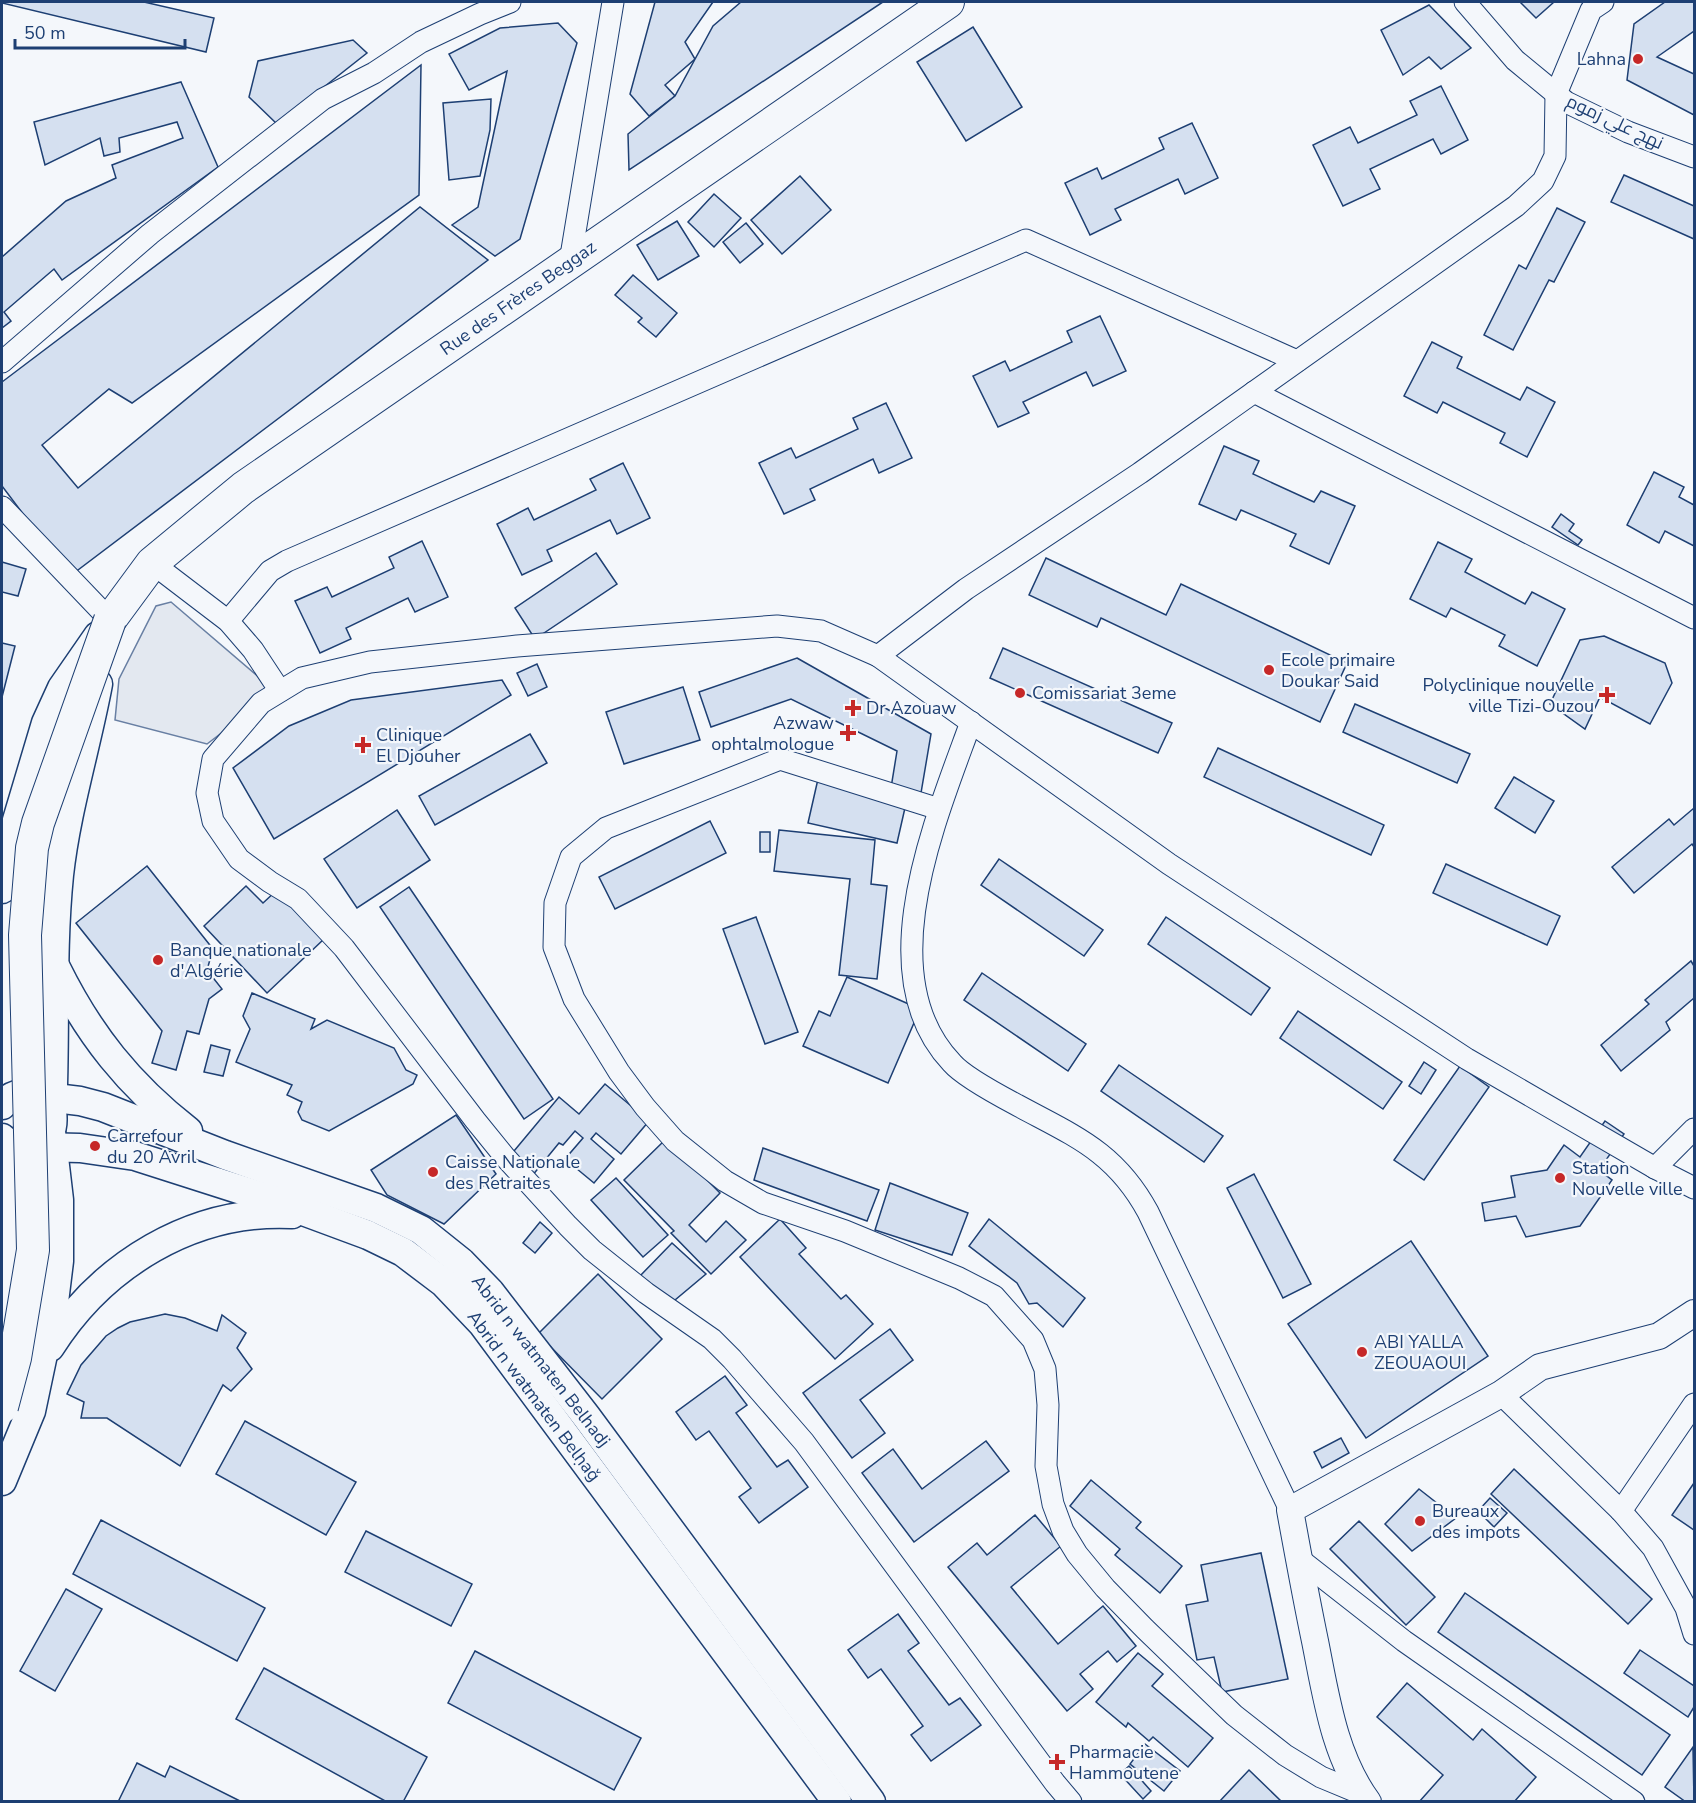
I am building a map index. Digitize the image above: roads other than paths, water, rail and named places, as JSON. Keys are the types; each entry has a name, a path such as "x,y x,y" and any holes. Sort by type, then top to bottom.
{"main road":[{"name":"Rue des Frères Beggaz","path":"2,1407 15,1358 33,1250 25,935 32,848 38,823 110,620 152,563 243,488 948,2"},
{"path":"2,889 9,847 46,723 62,688 110,620"},
{"path":"5,1142 18,1149 29,1150 26,1109 54,963 59,874 73,793 92,715 110,620"},
{"path":"54,963 85,1020 111,1058 164,1112 225,1155"},
{"name":"Abrid n watmaten Belhadj","path":"26,1109 103,1107 225,1155 376,1208 421,1230 461,1262 490,1292 586,1416 872,1802"},
{"path":"2,1481 31,1411 44,1356 59,1261 59,1200 26,1109"},
{"name":"Abrid n watmaten Belḥaǧ","path":"26,1109 80,1148 135,1156 368,1235 403,1252 444,1283 482,1323 837,1802"},
{"path":"2,1313 12,1201 5,1142"},
{"path":"44,1356 63,1326 86,1298 113,1274 174,1236 208,1224 244,1216 280,1214 316,1216"}],"street":[{"path":"2,362 150,234 323,99 374,73 421,42 510,2"},
{"path":"570,262 613,2"},
{"name":"نهج علي زموم","path":"1465,2 1515,60 1566,102 1628,132 1695,157"},
{"path":"878,656 966,589 1129,481 1515,206 1544,181 1555,156 1557,93 1591,10 1603,2"},
{"path":"228,621 270,571 287,561 1026,240 1297,361"},
{"path":"1254,392 1695,618"},
{"path":"2,507 110,620"},
{"path":"152,563 228,621 253,650 280,691"},
{"path":"1071,1802 804,1442 732,1359 712,1339 637,1286 592,1250 568,1226 505,1157 475,1120 344,948 298,899 239,859 213,821 207,793 213,759 261,703 302,678 370,662 517,646 777,626 821,631 878,656 1169,864 1447,1046 1655,1168 1695,1188"},
{"path":"970,722 927,843 911,937 914,988 928,1030 952,1064 995,1093 1095,1149 1126,1177 1148,1212 1290,1510 1326,1699 1336,1738 1365,1798"},
{"path":"939,809 780,759 606,828 571,857 555,903 554,947 574,999 619,1072 645,1107 675,1141 725,1181 763,1203 846,1231 959,1278 994,1296 1033,1340 1045,1369 1048,1405 1046,1466 1053,1504 1063,1531 1077,1554 1105,1588 1137,1621 1234,1715 1285,1755 1321,1777 1365,1798"},
{"path":"1655,1168 1695,1129"},
{"path":"1290,1510 1501,1394 1540,1367 1659,1336 1695,1313"},
{"path":"1501,1394 1621,1511 1653,1548 1690,1603 1695,1634"},
{"path":"1621,1511 1695,1404"},
{"path":"1298,1558 1404,1641 1634,1802"}],"place":[{"name":"Lahna","path":"1638,59"},
{"name":"Ecole primaire Doukar Said","path":"1269,670"},
{"name":"Comissariat 3eme","path":"1020,693"},
{"name":"Polyclinique nouvelle ville Tizi-Ouzou","path":"1607,695"},
{"name":"Dr Azouaw","path":"853,708"},
{"name":"Azwaw ophtalmologue","path":"848,733"},
{"name":"Clinique El Djouher","path":"363,745"},
{"name":"Banque nationale d'Algérie","path":"158,960"},
{"name":"Carrefour du 20 Avril","path":"95,1146"},
{"name":"Caisse Nationale des Retraites","path":"433,1172"},
{"name":"Station Nouvelle ville","path":"1560,1178"},
{"name":"ABI YALLA ZEOUAOUI","path":"1362,1352"},
{"name":"Bureaux des impots","path":"1420,1521"},
{"name":"Pharmacie Hammoutene","path":"1057,1762"}]}
